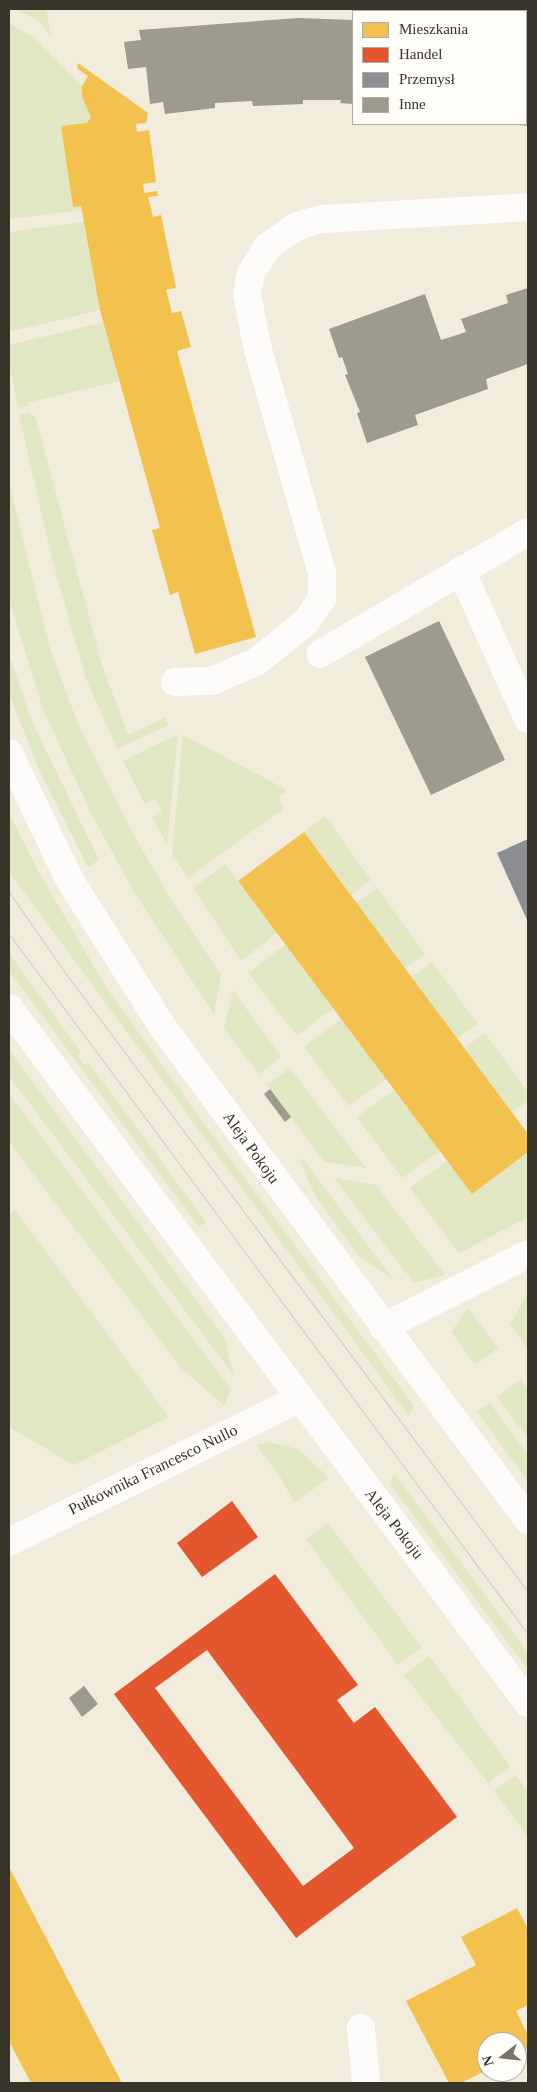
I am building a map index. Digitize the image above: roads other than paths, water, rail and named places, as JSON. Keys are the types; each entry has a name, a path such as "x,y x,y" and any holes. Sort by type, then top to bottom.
{"main road":[{"path":"174,682 212,681 246,668 306,622 322,598 322,573 258,350 247,295 252,273 267,247 297,226 322,219 528,207"},
{"path":"320,654 460,570 528,532"},
{"path":"460,570 528,719"},
{"name":"Aleja Pokoju","path":"9,753 69,879 128,976 192,1068 528,1520"},
{"name":"Aleja Pokoju","path":"9,1008 298,1399 528,1703"},
{"path":"383,1327 528,1254"},
{"name":"Pułkownika Francesco Nullo","path":"9,1542 298,1399"},
{"path":"361,2028 366,2083"}],"tram line":[{"path":"9,892 64,971 528,1592"},
{"path":"9,934 528,1634"}]}
